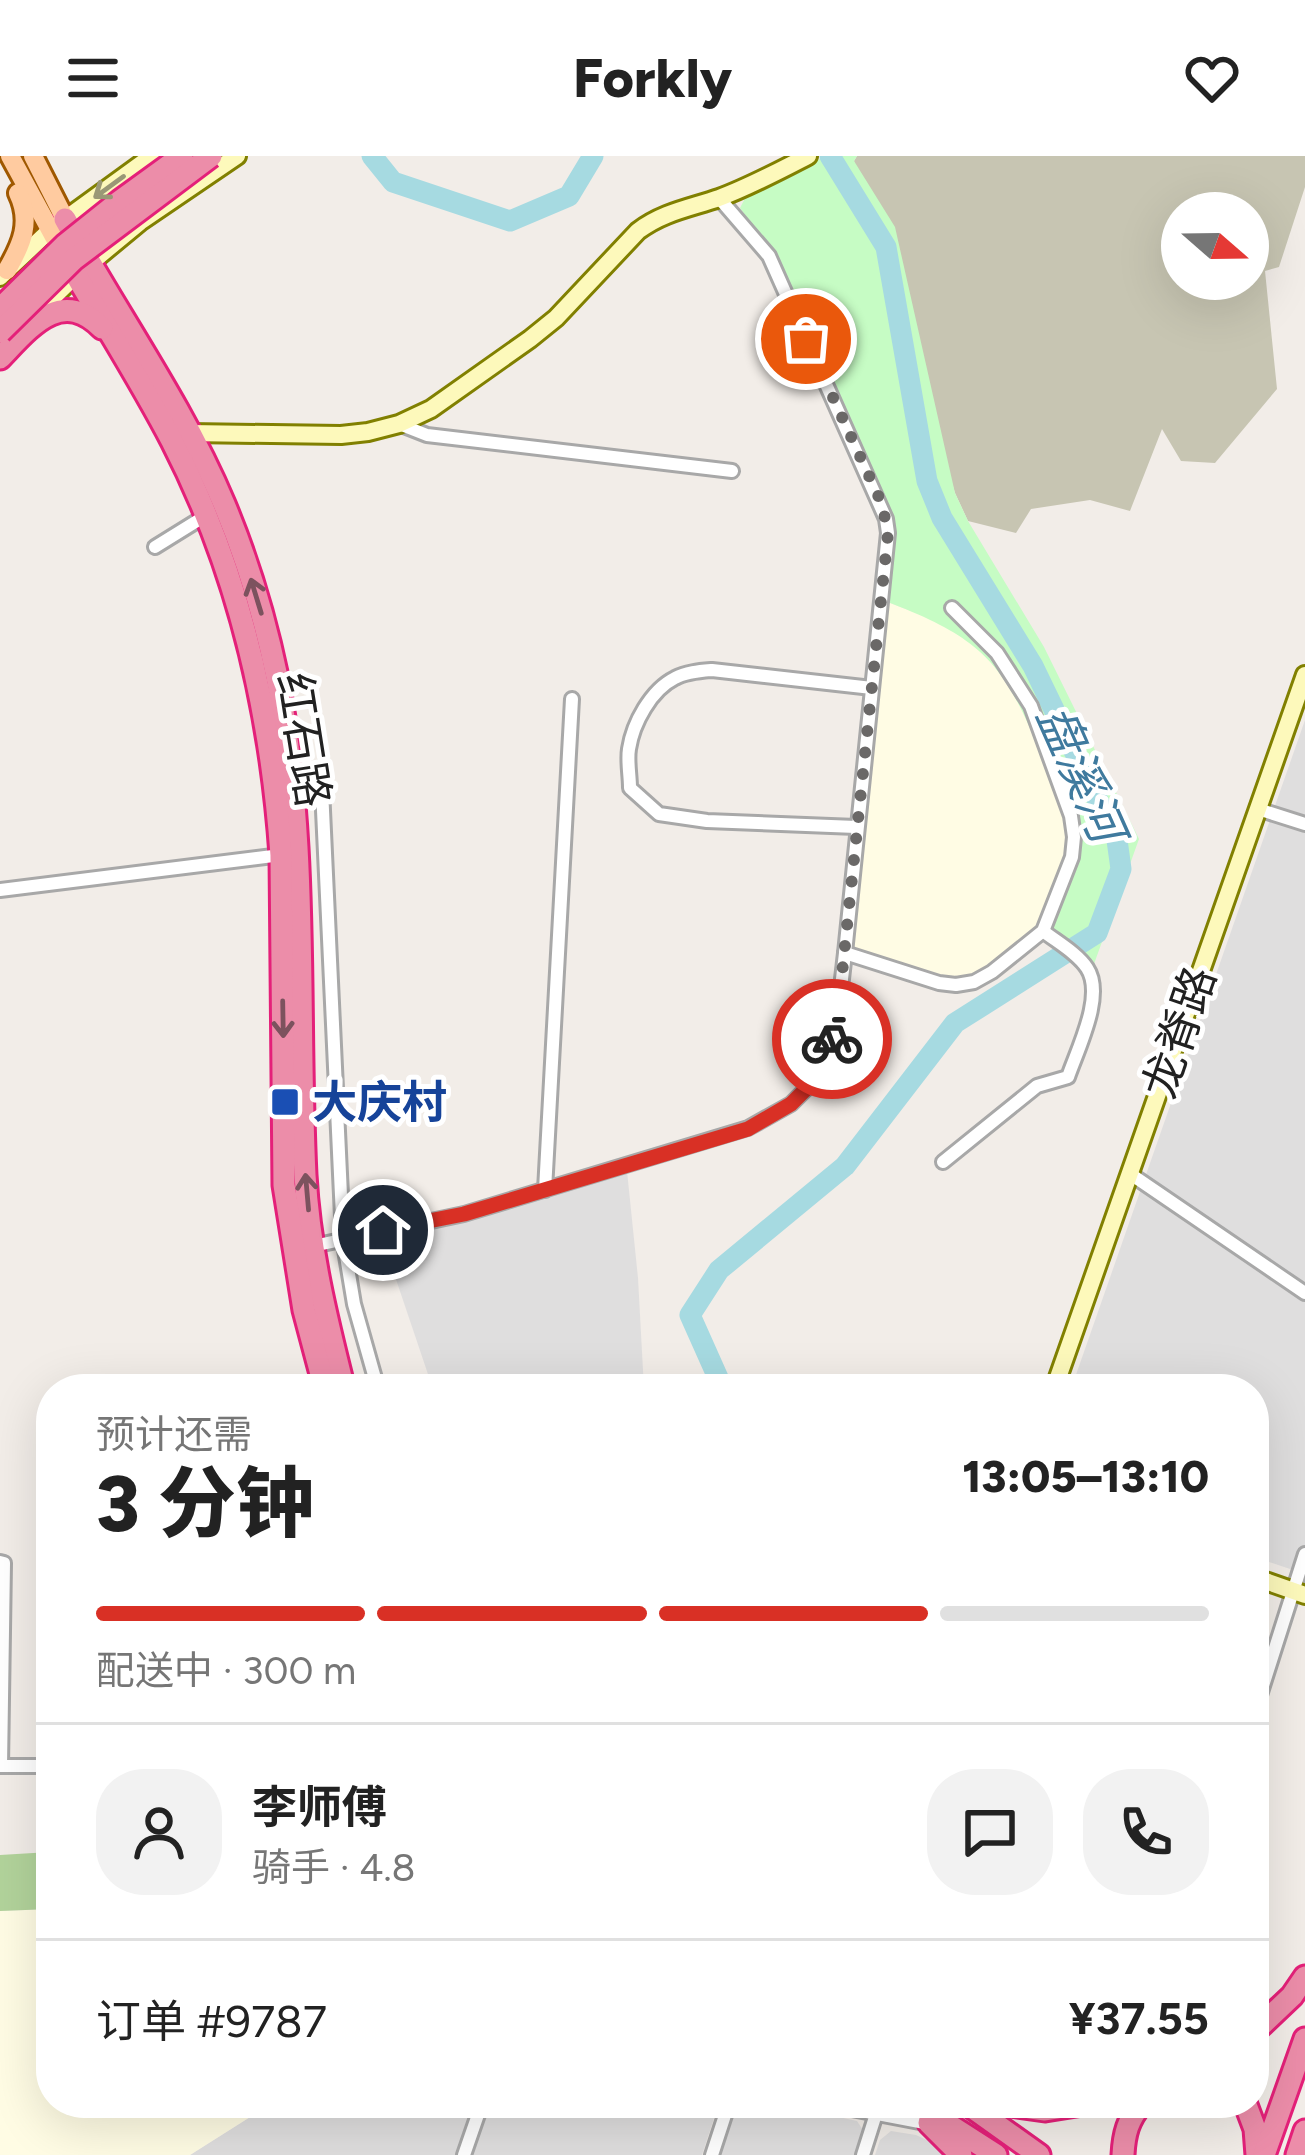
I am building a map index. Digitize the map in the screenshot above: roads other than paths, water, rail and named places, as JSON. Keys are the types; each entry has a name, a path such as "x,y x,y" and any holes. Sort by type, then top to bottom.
{"highway":[{"path":"0,309 65,245 182,156"},
{"path":"11,329 74,259 211,156"},
{"name":"红石路","path":"57,225 189,433 224,504 258,600 289,749 298,851 305,1178 323,1304 340,1374"},
{"name":"红石路","path":"83,269 117,346 173,442 206,516 258,678 281,855 284,1186 304,1310 321,1374"},
{"path":"0,355 38,321 61,310 86,315 117,346"},
{"path":"1269,2018 1305,1977"},
{"path":"1261,2155 1305,2038"},
{"path":"924,2118 961,2155"},
{"path":"938,2118 995,2155"},
{"path":"987,2118 1039,2155"},
{"path":"1123,2155 1131,2118"},
{"path":"1251,2118 1261,2155"},
{"path":"1297,2155 1305,2131"}],"main road":[{"path":"1,156 26,211 22,242 2,278"},
{"name":"红石路","path":"10,156 57,225"},
{"name":"红石路","path":"33,156 57,225"}],"street":[{"path":"11,329 28,318 27,301 2,278 57,225 152,156"},
{"path":"0,355 11,329 140,222 237,156"},
{"path":"189,433 341,435 399,424 430,409 530,339 651,221 719,198 808,156"},
{"path":"313,1246 464,1214 748,1129 791,1104 813,1082 827,1056 837,1022 888,533 882,504 769,256 719,198"},
{"path":"399,424 427,435 732,471"},
{"path":"154,547 206,516"},
{"path":"844,953 956,985 974,982 1048,935 1072,857 1071,816 1030,706 997,653 952,608"},
{"path":"856,827 659,814 630,788 629,748 643,711 659,690 691,672 712,670 872,688"},
{"name":"龙脊路","path":"1059,1374 1305,675"},
{"path":"545,1190 572,699"},
{"path":"322,789 343,1238 353,1304 374,1374"},
{"path":"1258,809 1305,824"},
{"path":"0,895 16,889 281,855"},
{"path":"943,1162 1037,1086 1068,1077 1094,1000 1090,971 1048,935"},
{"path":"1130,1173 1305,1293"},
{"path":"1269,1674 1299,1593 1305,1554"},
{"path":"0,1562 4,1563 1,1766 36,1766"},
{"path":"1269,1582 1299,1593"},
{"path":"464,2155 477,2118"},
{"path":"712,2155 724,2118"},
{"path":"863,2155 875,2118"},
{"path":"898,2118 931,2124"}],"waterway":[{"name":"盘溪河","path":"372,156 393,182 510,221 569,196 593,156"},
{"name":"盘溪河","path":"716,1374 690,1315 719,1270 845,1166 955,1023 1097,933 1121,869 1117,840 1033,666 942,518 927,481 886,247 830,156"}],"place":[{"name":"大庆村","path":"285,1102"}]}
